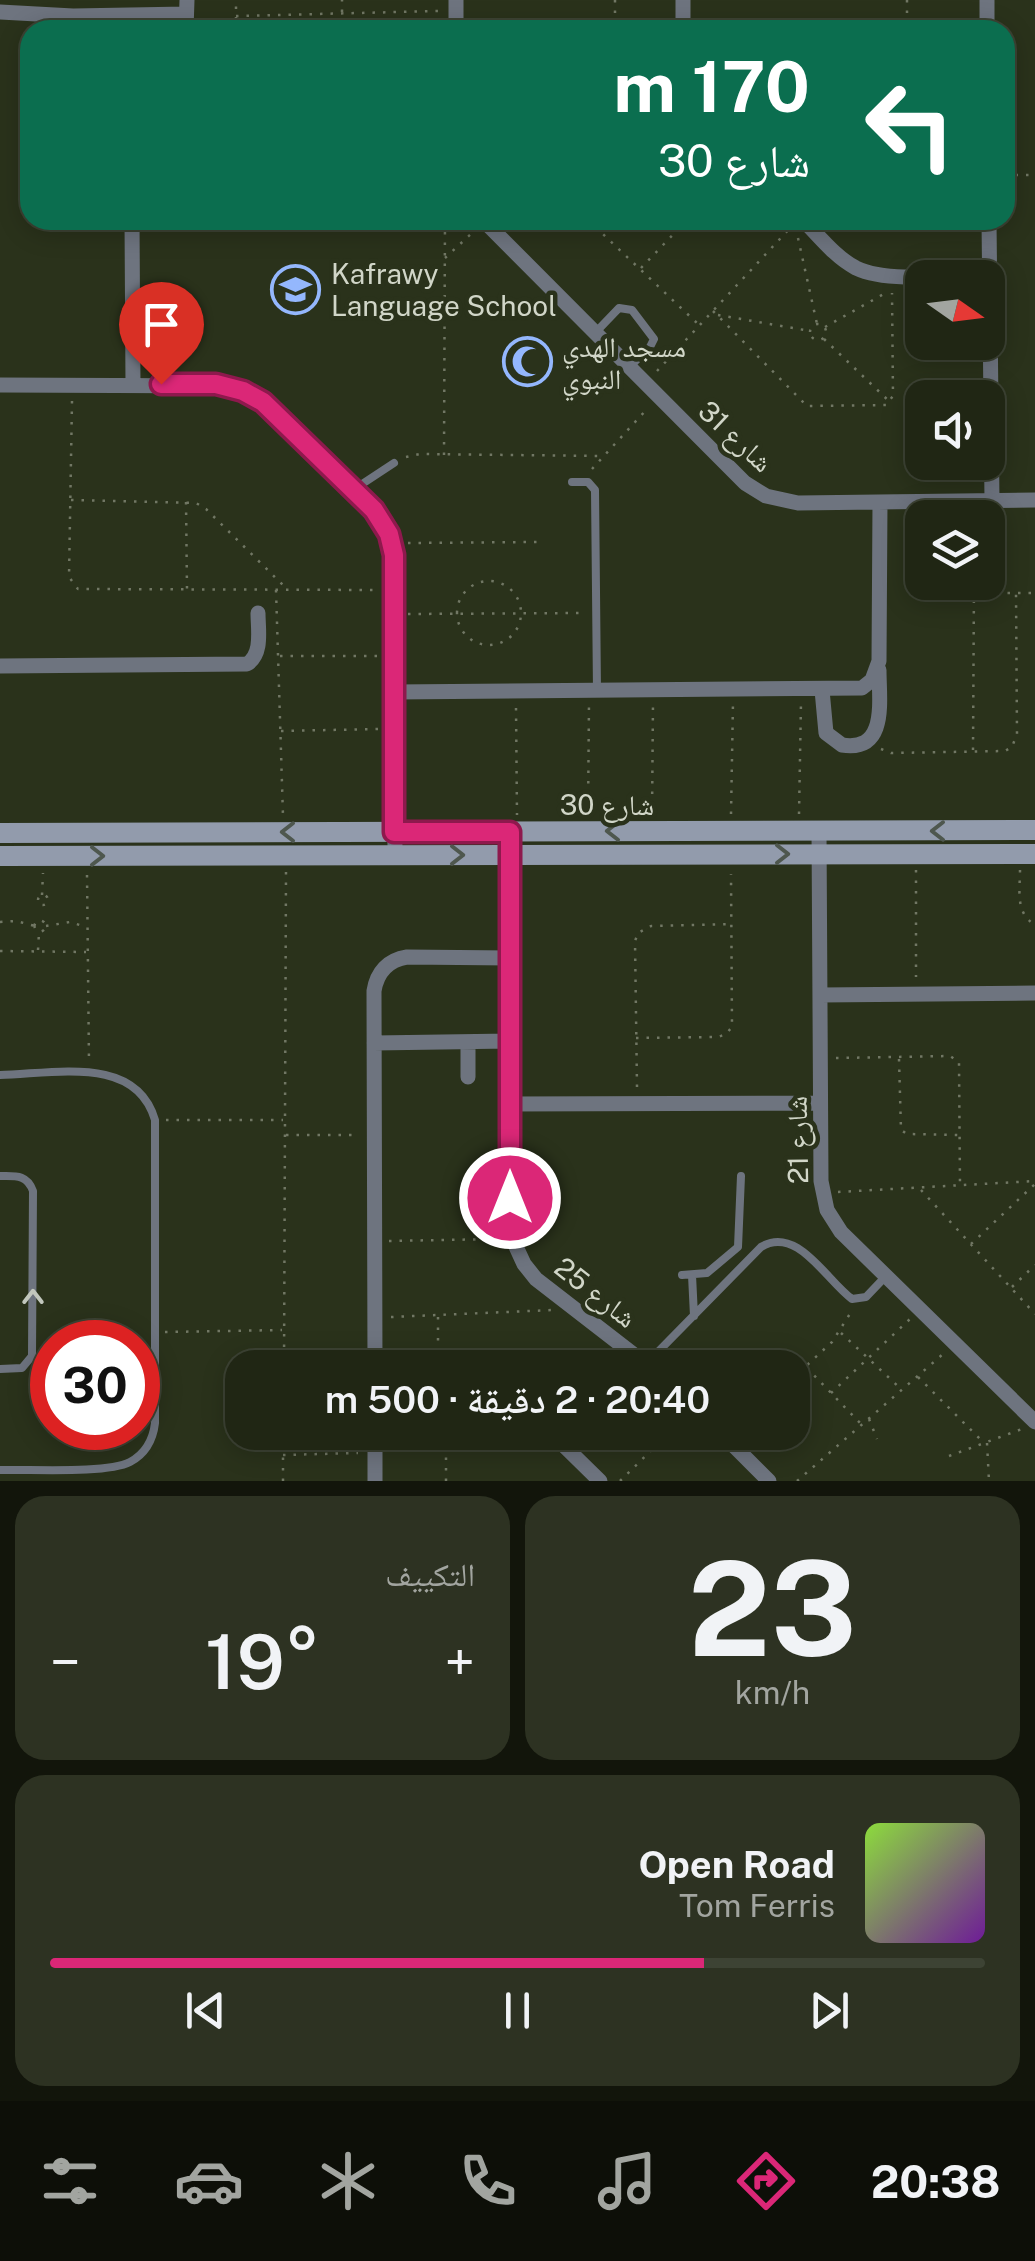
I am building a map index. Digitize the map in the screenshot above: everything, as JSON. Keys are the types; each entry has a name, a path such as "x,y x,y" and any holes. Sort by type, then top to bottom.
{"street":[{"path":"0,12 186,15"},
{"path":"132,230 133,384"},
{"name":"شارع 31","path":"492,230 746,483 766,496 798,503 905,502"},
{"path":"813,230 846,262 866,272 905,276"},
{"path":"990,230 990,260"},
{"path":"991,360 992,500"},
{"path":"0,384 216,384 243,391 272,410 380,517 392,543 395,855"},
{"name":"شارع 31","path":"1005,501 1035,500"},
{"path":"822,690 823,727 830,738 842,745 855,746 872,736 879,724 880,502"},
{"path":"0,666 248,664 256,656 258,613"},
{"path":"394,692 862,688 876,674 879,661"},
{"name":"شارع 30","path":"0,833 1035,830"},
{"name":"شارع 21","path":"809,831 819,854 820,1104 822,1193 827,1210 841,1232 1035,1423"},
{"path":"512,1238 510,855 514,832"},
{"name":"شارع 30","path":"0,856 1028,854"},
{"path":"374,1350 375,984 392,961 407,957 510,958"},
{"path":"820,995 1035,993"},
{"path":"374,1043 510,1041"},
{"path":"468,1042 468,1076"},
{"path":"510,1104 820,1104"},
{"name":"شارع 25","path":"512,1238 530,1272 629,1350"},
{"path":"568,1450 600,1481"},
{"path":"738,1450 770,1481"},
{"path":"375,1452 375,1481"}],"lane":[{"path":"595,333 619,308 632,310 654,338 629,367"},
{"path":"354,490 394,463"},
{"path":"576,482 592,484 596,490 593,691"},
{"path":"0,1075 110,1074 143,1094 155,1120 155,1320"},
{"path":"0,1176 25,1178 33,1190 33,1352 26,1366 0,1370"},
{"path":"682,1275 710,1272 738,1247 742,1176"},
{"path":"663,1350 761,1247 778,1240 798,1248 857,1300 866,1297 886,1276"},
{"path":"692,1275 694,1316"},
{"path":"0,1470 114,1467 129,1463 144,1450"}],"path":[{"path":"236,0 236,20"},
{"path":"342,0 342,14"},
{"path":"236,16 342,14 456,5"},
{"path":"444,230 444,454"},
{"path":"444,259 474,230"},
{"path":"598,230 700,326"},
{"path":"640,270 678,230"},
{"path":"645,384 789,230"},
{"path":"795,230 817,324"},
{"path":"825,327 892,289 891,403"},
{"path":"714,313 810,331"},
{"path":"714,313 807,406 891,403"},
{"path":"817,324 825,327"},
{"path":"810,331 817,324"},
{"path":"824,339 825,327"},
{"path":"810,331 813,338 824,339 891,403"},
{"path":"72,384 69,577 74,587 88,591 394,590"},
{"path":"576,482 658,396"},
{"path":"394,463 420,454 604,456"},
{"path":"70,500 186,501 206,508 288,590"},
{"path":"186,501 188,591"},
{"path":"392,543 537,542"},
{"path":"493,582 506,586 521,604 522,613 519,628 496,646 476,642 459,626 457,614 458,598 470,586 493,582"},
{"path":"276,590 283,832"},
{"path":"1005,592 1035,592"},
{"path":"872,736 880,748 891,753 1008,750 1017,740 1016,592"},
{"path":"973,751 974,600"},
{"path":"394,614 596,613"},
{"path":"278,656 394,656"},
{"path":"801,690 809,831"},
{"path":"588,832 593,691"},
{"path":"652,831 653,691"},
{"path":"731,831 733,691"},
{"path":"514,832 516,692"},
{"path":"280,730 394,729"},
{"path":"636,1038 718,1036 730,1031 734,1022 731,854"},
{"path":"916,854 916,994"},
{"path":"1028,854 1021,910 1026,920 1035,925"},
{"path":"42,895 44,856"},
{"path":"86,856 89,1074"},
{"path":"284,1350 286,856"},
{"path":"35,926 40,920 46,926"},
{"path":"0,922 16,921 35,926 40,932"},
{"path":"38,951 40,932 46,926 70,922 87,928"},
{"path":"637,1104 638,933 651,926 732,924"},
{"path":"0,951 88,952"},
{"path":"820,1058 950,1056 959,1062 960,1186"},
{"path":"899,1057 902,1132 960,1134"},
{"path":"155,1120 285,1120"},
{"path":"284,1136 374,1134"},
{"path":"822,1193 1035,1182"},
{"path":"970,1245 1035,1182"},
{"path":"920,1188 1035,1314"},
{"path":"374,1241 512,1238"},
{"path":"1010,1288 1035,1265"},
{"path":"810,1363 840,1331 857,1300"},
{"path":"374,1318 576,1309"},
{"path":"831,1393 920,1310"},
{"path":"438,1315 438,1350"},
{"path":"160,1332 284,1330"},
{"path":"840,1331 902,1390"},
{"path":"797,1481 955,1344"},
{"path":"810,1371 862,1424"},
{"path":"917,1376 985,1442 989,1481"},
{"path":"868,1419 878,1439"},
{"path":"948,1456 1035,1423"},
{"path":"283,1450 283,1481"},
{"path":"446,1450 446,1481"},
{"path":"620,1481 652,1450"},
{"path":"283,1454 375,1452"}],"place":[{"name":"Kafrawy Language School","path":"296,289"},
{"name":"مسجد الهدي النبوي","path":"527,362"}],"route":[{"path":"161,384 230,386 263,402 374,510 389,534 394,555 394,832 510,832 510,1198"}]}
